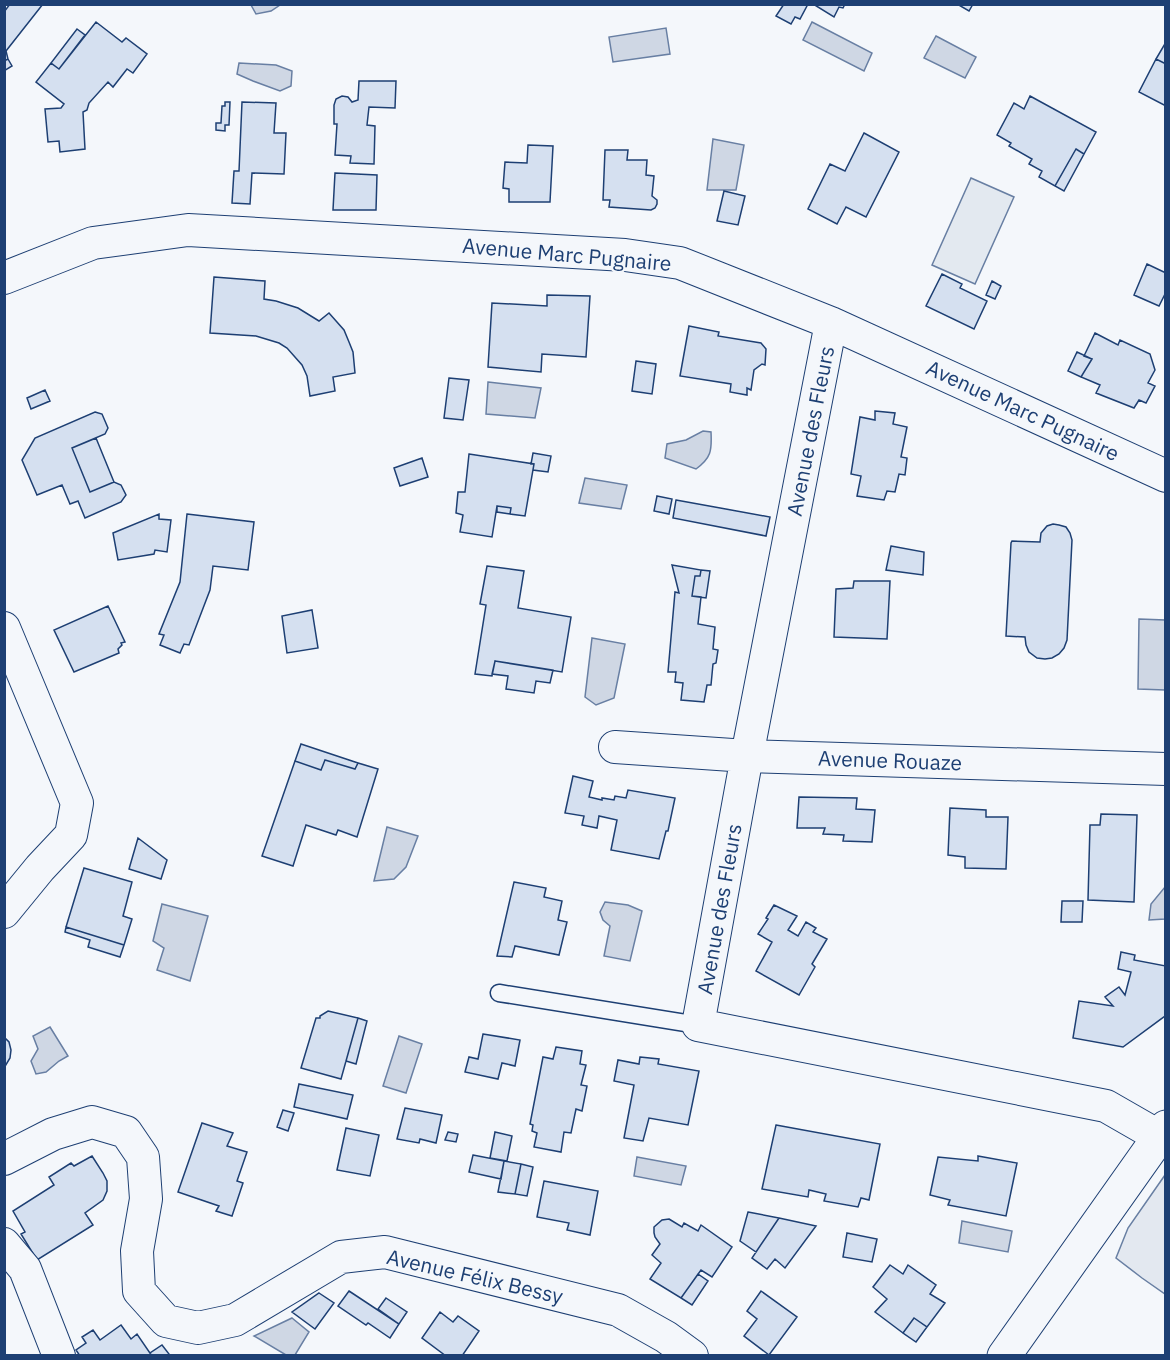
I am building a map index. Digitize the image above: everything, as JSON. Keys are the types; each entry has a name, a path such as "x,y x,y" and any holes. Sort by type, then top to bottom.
{"street":[{"name":"Avenue Marc Pugnaire","path":"4,278 93,243 188,230 626,255 680,263 831,323 1166,476"},
{"name":"Avenue des Fleurs","path":"698,1026 747,756 831,323"},
{"path":"4,628 77,803 71,835 4,912"},
{"name":"Avenue Rouaze","path":"615,747 747,756 1166,769"},
{"path":"698,1026 1106,1106 1162,1132 1004,1356"},
{"name":"Avenue Félix Bessy","path":"4,1159 53,1134 92,1122 126,1132 143,1157 146,1199 138,1251 139,1291 166,1320 198,1328 235,1320 341,1257 385,1252 618,1310 666,1337 692,1356"},
{"path":"4,1244 25,1269 59,1356"}],"lane":[{"path":"499,993 698,1026"}],"shaded area":[{"path":"251,5 280,5 271,11 256,14"},
{"path":"812,22 872,53 864,71 803,40"},
{"path":"666,28 670,54 613,62 609,37"},
{"path":"936,36 976,57 965,78 924,58"},
{"path":"239,63 276,65 292,71 291,86 280,91 237,74"},
{"path":"713,139 744,145 736,190 707,190"},
{"path":"971,178 1014,197 975,284 932,265"},
{"path":"488,382 541,388 535,418 486,414"},
{"path":"703,431 711,432 711,449 705,461 696,469 665,458 667,444 686,440"},
{"path":"585,478 627,485 621,509 579,503"},
{"path":"1139,619 1165,620 1165,690 1138,689"},
{"path":"592,638 625,644 614,698 596,705 585,697"},
{"path":"387,827 418,836 406,867 394,879 374,881"},
{"path":"1165,887 1165,919 1149,920 1151,904"},
{"path":"605,902 628,905 642,911 630,961 604,956 610,926 603,920 600,912"},
{"path":"162,904 208,916 190,981 157,970 164,948 153,941"},
{"path":"50,1027 68,1056 46,1072 36,1074 31,1061 38,1049 33,1036"},
{"path":"399,1036 422,1044 406,1093 383,1086"},
{"path":"637,1157 686,1166 681,1185 634,1176"},
{"path":"1165,1175 1165,1294 1116,1258 1128,1228"},
{"path":"962,1221 1012,1231 1008,1252 959,1243"},
{"path":"292,1318 309,1332 295,1355 286,1355 254,1336"}],"building":[{"path":"10,4 43,4 6,51 8,59 4,61 4,12"},
{"path":"784,4 808,4 800,19 795,17 791,24 776,16"},
{"path":"813,4 845,4 843,8 839,7 834,17"},
{"path":"957,4 973,4 969,11"},
{"path":"96,22 122,42 126,38 147,54 133,73 127,69 113,87 108,82 83,112 85,149 60,152 59,141 48,142 45,109 61,108 64,104 36,82 51,63 59,69"},
{"path":"77,29 85,35 59,69 51,63"},
{"path":"1166,42 1166,64 1156,59"},
{"path":"8,59 12,66 4,71 4,61"},
{"path":"1156,59 1166,64 1166,106 1139,92"},
{"path":"359,81 396,81 395,108 369,107 367,125 375,126 374,164 350,163 351,156 335,155 337,124 334,124 334,105 336,99 342,96 348,97 352,102 358,100"},
{"path":"1030,96 1096,132 1084,154 1076,149 1055,186 1039,177 1042,171 1029,164 1032,159 1009,146 1011,143 997,135 1014,103 1024,109"},
{"path":"225,102 230,102 229,125 225,125 225,131 216,130 216,123 221,123 222,106 225,106"},
{"path":"242,102 276,103 274,133 286,133 284,174 252,173 250,204 232,203 234,171 239,171"},
{"path":"864,133 899,152 866,217 846,207 837,224 808,209 830,164 845,171"},
{"path":"528,145 553,146 550,202 509,202 509,189 503,188 505,162 527,163"},
{"path":"1076,149 1084,154 1064,191 1055,186"},
{"path":"605,150 628,150 627,160 647,160 646,175 654,176 652,196 657,200 655,208 651,210 609,207 610,200 603,200"},
{"path":"335,173 377,175 376,210 333,210"},
{"path":"724,191 745,196 738,225 717,221"},
{"path":"1147,264 1166,273 1166,292 1159,306 1134,295"},
{"path":"942,274 962,284 960,288 987,301 974,329 926,306"},
{"path":"214,277 265,281 264,299 298,308 319,321 329,313 344,330 353,352 355,373 333,377 335,391 310,396 307,376 302,365 287,348 256,336 210,333"},
{"path":"992,281 1001,286 995,299 986,295"},
{"path":"547,295 590,296 586,357 542,354 541,372 488,367 492,303 547,306"},
{"path":"689,326 719,332 718,336 761,343 766,349 765,365 762,364 754,370 751,390 747,388 747,395 730,392 731,384 680,376"},
{"path":"1095,333 1118,345 1120,340 1150,354 1155,370 1148,383 1155,386 1146,403 1139,400 1134,408 1096,393 1100,385 1081,377 1092,359 1084,356"},
{"path":"1077,352 1092,359 1081,377 1068,371"},
{"path":"636,361 656,364 652,394 632,391"},
{"path":"449,378 469,380 463,420 444,418"},
{"path":"45,390 50,401 31,409 27,398"},
{"path":"875,411 895,413 893,424 907,427 901,457 907,458 905,475 899,474 895,492 887,491 884,500 857,496 861,476 851,474 860,417 875,420"},
{"path":"95,412 102,414 108,428 105,434 72,448 90,492 114,482 121,485 126,495 121,502 85,518 78,501 70,504 62,485 37,495 22,460 35,438"},
{"path":"96,438 114,482 90,492 72,448"},
{"path":"533,453 551,456 548,472 533,470 534,464 531,464"},
{"path":"469,454 534,464 525,516 510,514 511,508 497,506 492,537 460,532 463,515 456,513 458,492 465,492"},
{"path":"422,458 428,477 400,486 394,468"},
{"path":"657,496 672,499 669,514 654,511"},
{"path":"676,500 770,517 766,536 673,518"},
{"path":"497,506 511,508 510,514 497,512"},
{"path":"159,514 159,519 171,520 167,552 155,550 154,554 118,560 113,533"},
{"path":"187,514 254,522 248,570 213,566 210,590 189,645 184,644 180,653 160,645 164,635 159,634 180,582"},
{"path":"1053,524 1066,527 1072,540 1067,640 1059,654 1045,659 1037,658 1029,652 1025,637 1006,636 1011,543 1012,541 1040,542 1041,533 1047,526"},
{"path":"891,546 924,552 923,575 886,570"},
{"path":"672,565 701,570 700,576 695,576 692,596 701,597 698,624 715,627 713,649 718,650 716,663 713,664 711,685 707,685 704,702 681,700 683,683 675,682 676,672 668,672 675,592 679,593"},
{"path":"487,566 524,571 518,608 571,617 562,672 495,661 492,676 475,674 486,605 480,604"},
{"path":"701,570 710,571 706,598 692,596 695,576 700,576"},
{"path":"854,581 890,581 887,639 834,637 836,589 853,588"},
{"path":"108,606 125,642 121,643 119,653 74,672 54,630"},
{"path":"312,610 318,648 287,653 282,616"},
{"path":"495,661 553,670 550,683 536,681 534,693 506,689 508,676 492,674"},
{"path":"301,744 358,763 355,769 325,760 321,770 295,761"},
{"path":"325,760 355,769 358,763 378,769 357,837 338,830 336,835 306,825 293,866 262,856 295,761 321,770"},
{"path":"573,776 593,781 589,797 602,800 602,798 614,800 615,796 626,798 628,790 675,798 659,859 611,850 617,820 599,816 597,828 582,825 584,816 565,813"},
{"path":"799,797 857,798 856,809 875,810 872,842 843,841 844,835 823,834 825,828 797,828"},
{"path":"950,808 986,810 986,817 1008,817 1006,869 965,868 965,857 948,855"},
{"path":"1101,814 1137,815 1134,902 1088,900 1090,825 1100,825"},
{"path":"138,838 167,860 161,879 129,869"},
{"path":"84,868 132,882 123,916 132,919 124,945 66,927"},
{"path":"514,882 546,888 544,897 562,901 558,920 567,922 559,955 515,946 512,957 497,956"},
{"path":"1062,901 1083,901 1082,922 1061,922"},
{"path":"774,905 797,916 788,930 798,936 806,922 816,928 813,932 827,939 812,964 815,967 799,995 756,971 772,942 758,934"},
{"path":"66,927 124,945 120,957 88,947 90,940 65,932"},
{"path":"1121,952 1135,955 1134,960 1166,966 1165,1016 1123,1047 1073,1038 1079,1001 1113,1006 1105,997 1119,987 1125,995 1131,972 1118,969"},
{"path":"328,1011 358,1018 341,1079 301,1068 316,1018 320,1018"},
{"path":"358,1018 367,1021 356,1064 346,1061"},
{"path":"483,1034 520,1040 515,1066 502,1063 498,1079 465,1072 469,1057 478,1059"},
{"path":"4,1037 9,1042 11,1050 10,1058 4,1068"},
{"path":"556,1047 582,1051 580,1064 586,1065 581,1085 587,1086 582,1111 576,1109 571,1133 564,1132 561,1152 534,1147 537,1133 532,1131 533,1125 530,1124 543,1057 553,1059"},
{"path":"640,1057 659,1059 658,1064 699,1071 688,1125 649,1118 643,1141 624,1138 634,1085 614,1081 618,1060 639,1064"},
{"path":"299,1084 353,1095 347,1119 294,1107"},
{"path":"405,1108 442,1115 436,1143 420,1139 419,1143 397,1139"},
{"path":"283,1110 294,1113 288,1131 277,1127"},
{"path":"202,1123 233,1133 227,1146 247,1152 237,1181 243,1183 232,1216 216,1211 219,1206 178,1192"},
{"path":"776,1125 880,1144 869,1200 861,1198 858,1207 824,1201 826,1194 809,1190 808,1197 762,1189"},
{"path":"346,1128 379,1135 370,1176 337,1170"},
{"path":"448,1132 458,1134 456,1142 445,1140"},
{"path":"495,1132 512,1136 507,1161 490,1158"},
{"path":"473,1155 504,1161 501,1179 469,1172"},
{"path":"92,1156 107,1181 107,1191 103,1200 85,1213 93,1225 37,1260 21,1234 25,1232 13,1211 54,1185 49,1177 71,1163 74,1166"},
{"path":"978,1156 1017,1163 1006,1216 948,1205 950,1200 930,1195 938,1157 978,1161"},
{"path":"504,1161 521,1164 515,1194 498,1192"},
{"path":"521,1164 533,1167 527,1196 515,1194"},
{"path":"544,1181 598,1191 590,1235 567,1230 569,1223 537,1217"},
{"path":"748,1212 779,1218 756,1252 740,1241"},
{"path":"779,1218 816,1226 785,1268 775,1259 767,1269 752,1258"},
{"path":"669,1219 682,1227 684,1223 698,1231 701,1225 732,1247 712,1277 701,1270 681,1298 650,1279 661,1263 652,1255 660,1244 655,1237 654,1227 662,1220"},
{"path":"847,1233 877,1239 872,1262 843,1257"},
{"path":"890,1265 903,1274 908,1265 936,1285 930,1294 945,1303 927,1327 914,1318 903,1333 875,1312 887,1299 873,1287"},
{"path":"698,1274 708,1281 692,1305 681,1298"},
{"path":"349,1291 399,1324 390,1338 338,1306"},
{"path":"761,1291 797,1317 769,1355 744,1336 757,1319 747,1311"},
{"path":"319,1293 334,1303 315,1329 292,1312"},
{"path":"386,1298 407,1312 399,1324 378,1309"},
{"path":"440,1312 453,1322 458,1316 479,1331 462,1356 446,1356 422,1338"},
{"path":"914,1318 927,1327 916,1342 903,1333"},
{"path":"121,1325 131,1339 137,1334 152,1356 80,1356 76,1350 86,1343 82,1337 93,1330 100,1340"},
{"path":"162,1345 169,1354 152,1356 150,1353"}]}
